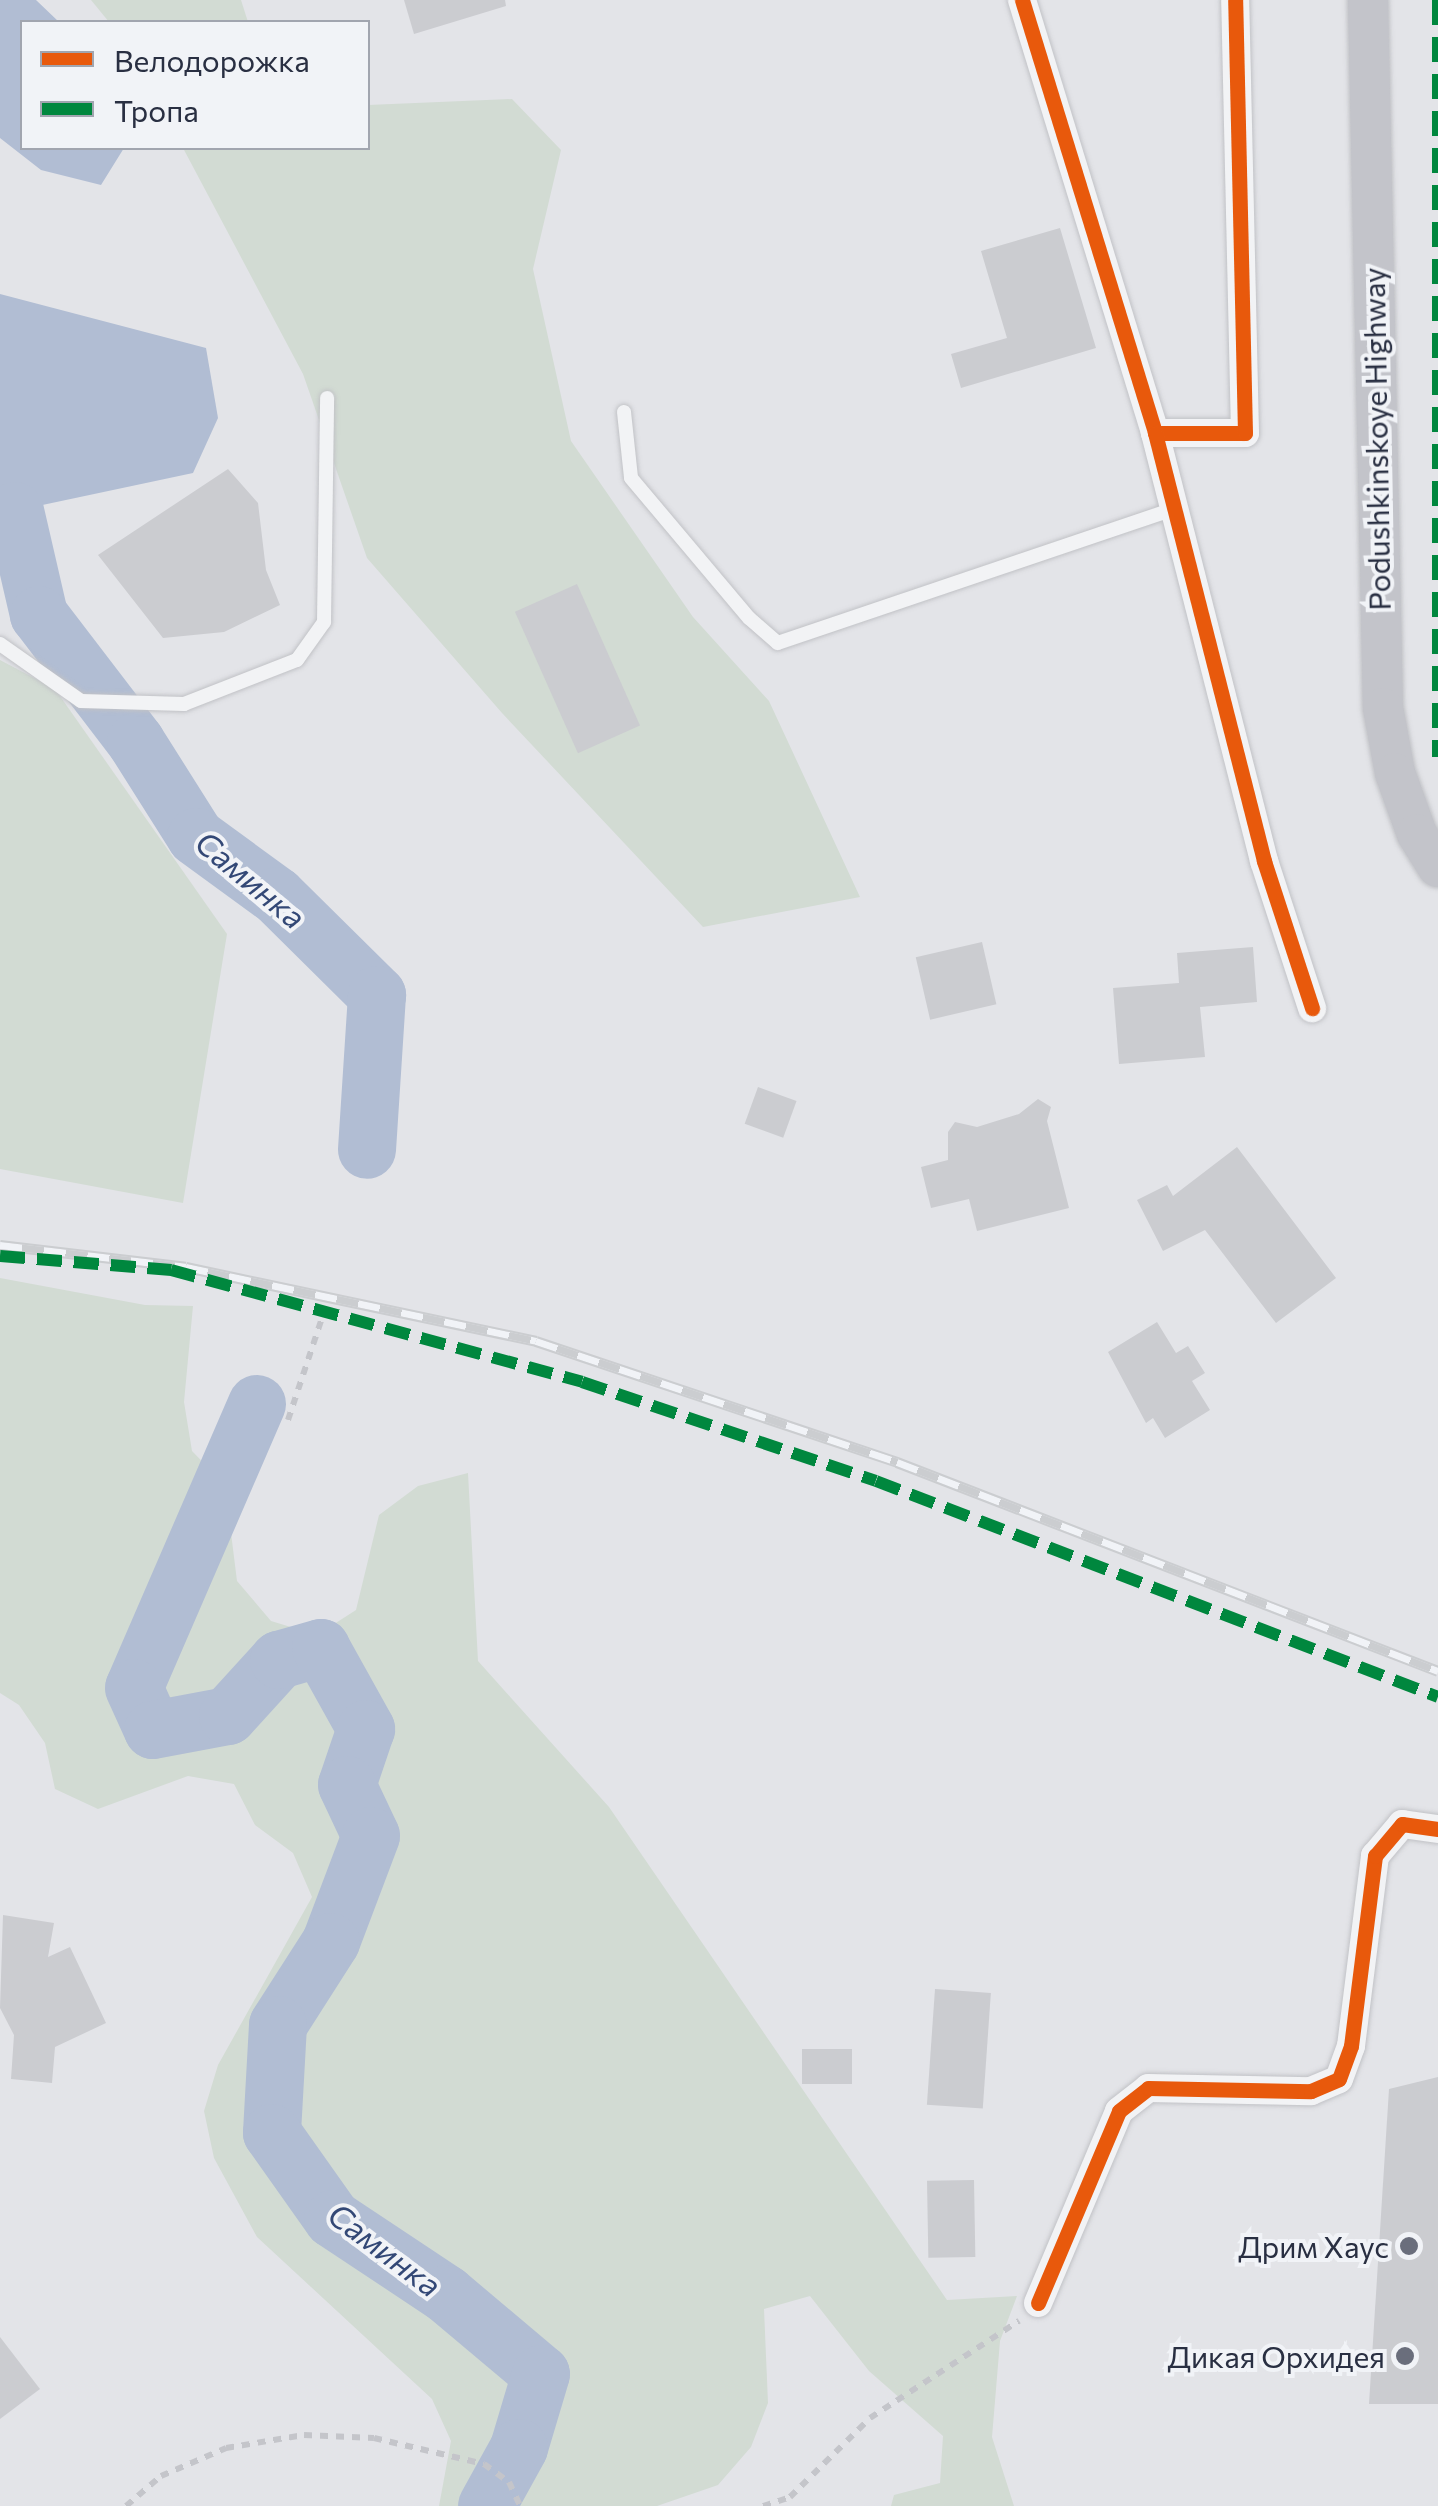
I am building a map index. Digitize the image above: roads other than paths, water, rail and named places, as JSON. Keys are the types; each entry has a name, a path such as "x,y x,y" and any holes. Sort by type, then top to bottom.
{"main road":[{"name":"Podushkinskoye Highway","path":"1368,0 1383,708 1395,772 1417,834 1438,867"}],"street":[{"path":"1022,0 1155,433 1264,861 1312,1008"},
{"path":"1155,433 1246,433 1235,0"},
{"path":"1038,2303 1120,2110 1148,2088 1312,2092 1339,2080 1351,2046 1375,1856 1402,1824 1438,1829"}],"lane":[{"path":"0,644 80,701 184,704 297,660 324,622 328,398"},
{"path":"624,412 631,478 749,618 778,642 1174,509"}],"water":[{"path":"0,0 36,0 57,20 20,20 20,150 123,150 101,185 41,170 0,138"},
{"path":"0,294 206,348 218,418 193,473 0,514"}],"waterway":[{"name":"Саминка","path":"15,511 39,615 136,742 196,837 277,896 377,995 367,1150"},
{"name":"Саминка","path":"257,1404 134,1688 153,1730 228,1716 279,1660 321,1648 366,1729 347,1785 371,1836 331,1942 278,2025 272,2133 333,2219 446,2294 541,2374 519,2448 487,2506"}],"railway":[{"path":"0,1245 186,1267 536,1341 897,1462 1438,1671"}],"place":[{"name":"Дрим Хаус","path":"1409,2246"},
{"name":"Дикая Орхидея","path":"1405,2356"}]}
